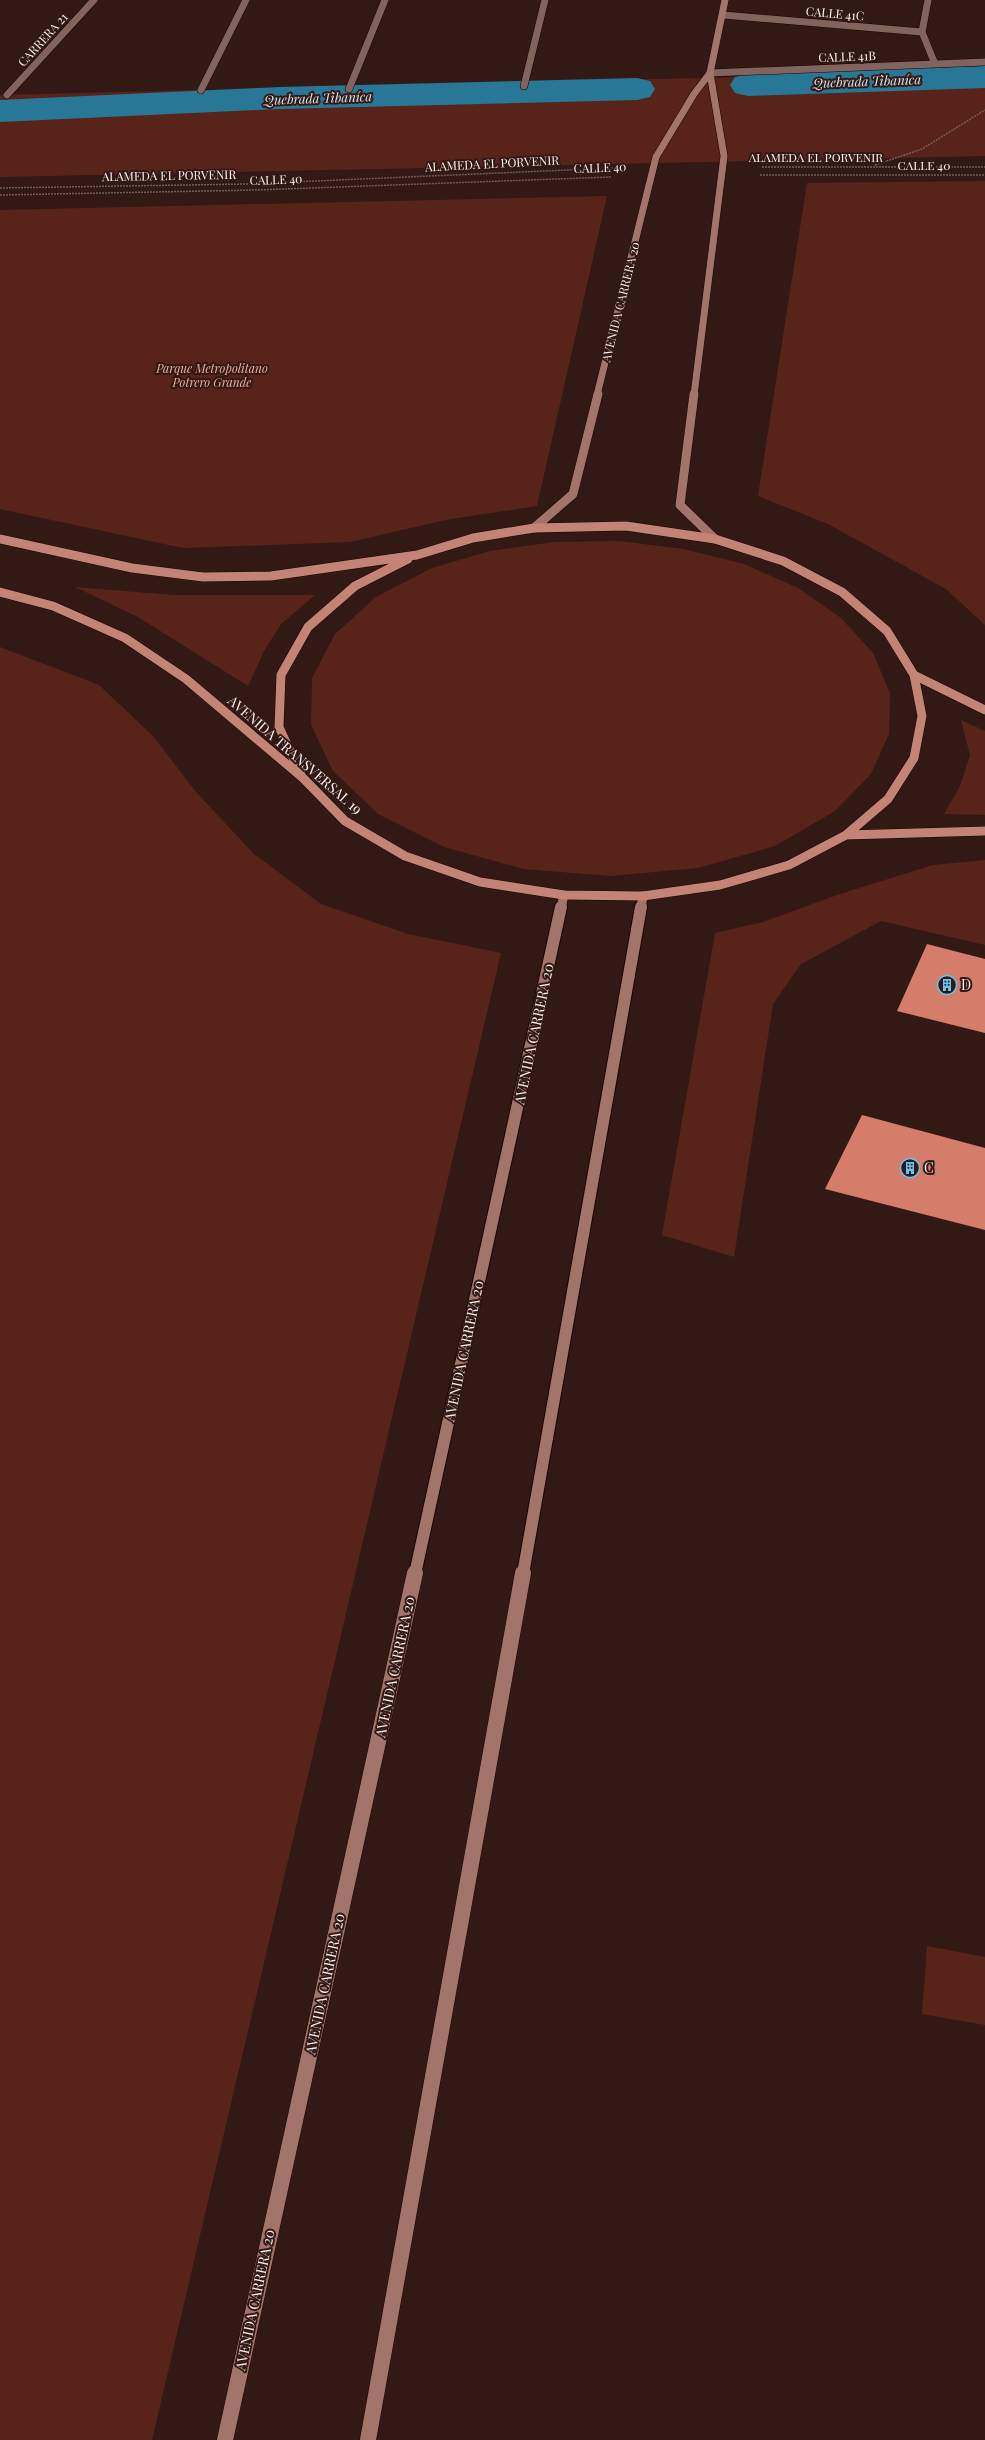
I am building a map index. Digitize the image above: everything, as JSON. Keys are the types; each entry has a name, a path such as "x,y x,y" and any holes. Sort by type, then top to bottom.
{"main road":[{"path":"0,539 132,568 203,577 271,576 417,555 473,538 534,528 626,526 715,539 783,561 842,592 887,630 914,675 922,716 914,758 888,798 846,835"},
{"path":"302,778 280,727 281,675 308,627 355,586 417,555"},
{"name":"AVENIDA TRANSVERSAL 19","path":"0,592 53,606 125,638 186,679 302,778 345,821 405,856 480,882 564,895 643,896 720,885 782,867 846,835 985,831"},
{"path":"914,675 985,710"}],"street":[{"name":"CARRERA 21","path":"7,95 94,0"},
{"path":"201,90 246,0"},
{"path":"348,89 385,0"},
{"path":"524,86 545,0"},
{"name":"AVENIDA CARRERA 20","path":"715,539 680,505 724,156 710,73 725,0"},
{"path":"928,0 922,32 935,64"},
{"name":"CALLE 41C","path":"723,15 922,32"},
{"name":"CALLE 41B","path":"710,73 985,62"},
{"name":"AVENIDA CARRERA 20","path":"534,528 574,494 656,157 694,94 710,73"},
{"name":"AVENIDA CARRERA 20","path":"225,2440 564,895"},
{"path":"368,2440 599,1157 643,896"}],"path":[{"path":"872,167 922,149 985,110"},
{"name":"ALAMEDA EL PORVENIR","path":"722,171 872,167 985,167"},
{"name":"ALAMEDA EL PORVENIR","path":"0,188 247,184 600,168 652,172"},
{"name":"CALLE 40","path":"722,171 985,175"},
{"name":"CALLE 40","path":"0,195 257,190 652,172"}],"green space":[{"path":"985,71 985,156 0,177 0,95 201,90 349,89 450,85 524,86 615,80"},
{"path":"985,181 985,625 946,589 828,524 758,496 807,183"},
{"name":"Parque Metropolitano Potrero Grande","path":"607,196 537,506 445,520 350,542 183,548 0,509 0,210"},
{"path":"619,541 683,549 744,564 798,588 841,618 873,653 890,693 889,734 871,774 835,811 775,846 698,868 611,876 524,869 444,847 378,814 333,771 311,725 312,678 335,634 376,597 432,568 490,551 554,542"},
{"path":"75,587 173,595 315,595 281,624 264,651 248,686 138,617"},
{"path":"0,647 99,685 153,736 196,792 254,854 321,904 408,934 501,953 152,2440 0,2440"},
{"path":"961,720 985,731 985,815 944,814 960,786 970,755"},
{"path":"985,860 985,945 881,921 801,964 773,1004 734,1257 662,1235 715,933 763,922 840,894 933,865"},
{"path":"927,1946 985,1957 985,2025 922,2014"}],"building":[{"name":"D","path":"927,944 985,959 985,1033 897,1011"},
{"name":"C","path":"862,1115 985,1148 985,1230 825,1189"}],"waterway":[{"name":"Quebrada Tibaníca","path":"748,85 985,77"},
{"name":"Quebrada Tibaníca","path":"0,111 279,98 637,89"}],"place":[{"name":"D","path":"947,985"},
{"name":"C","path":"910,1168"}]}
